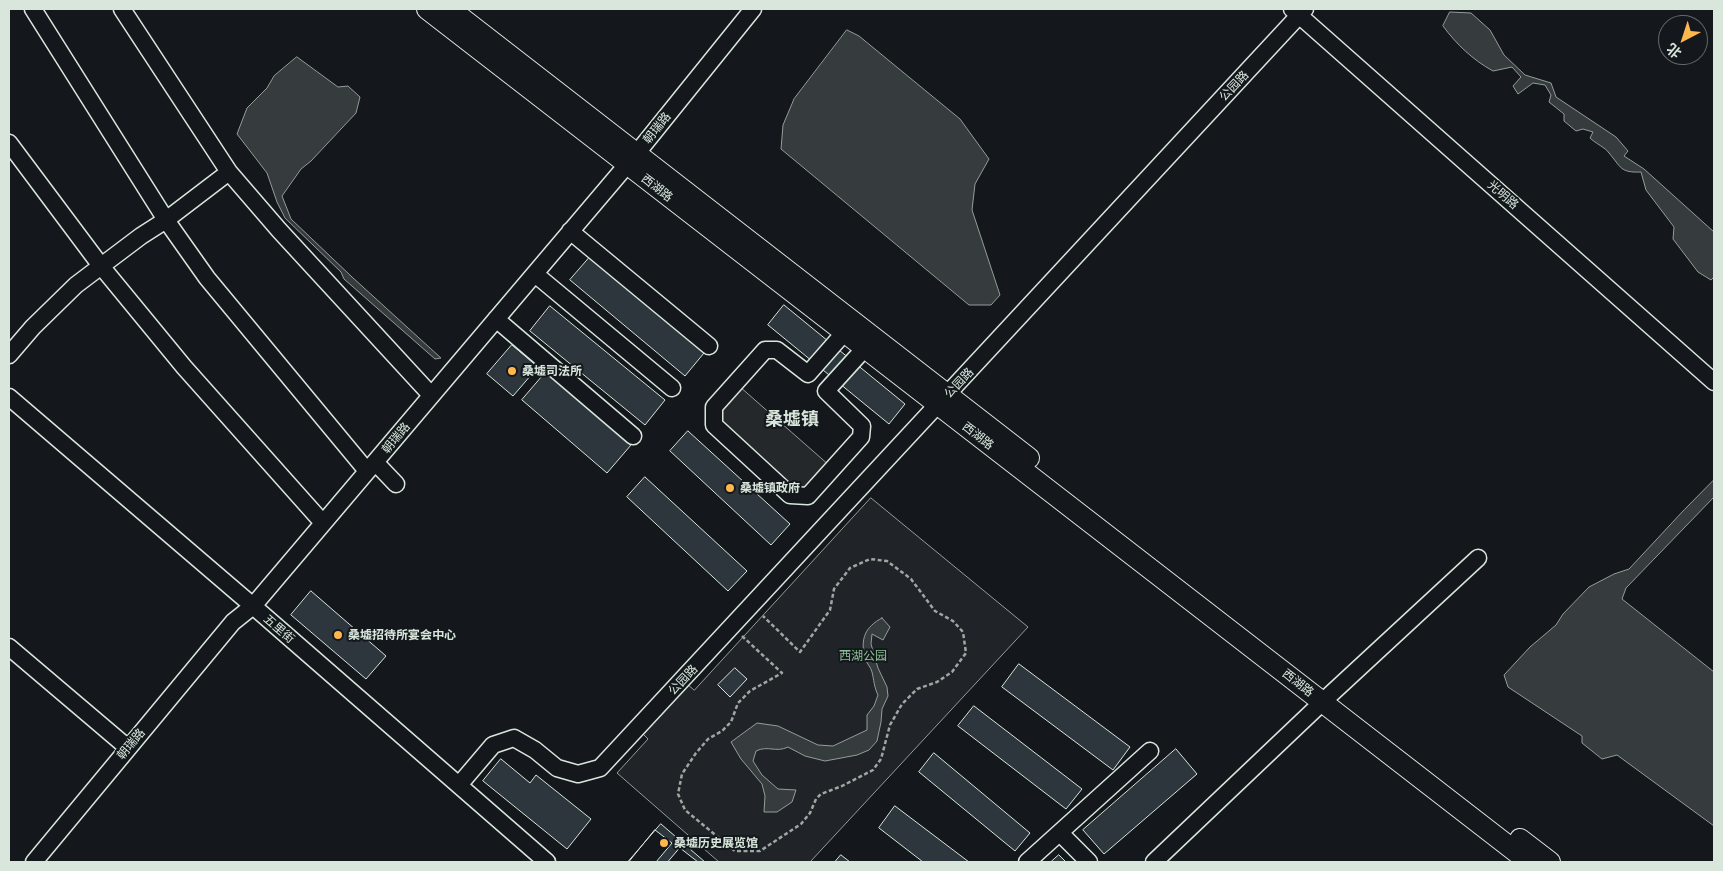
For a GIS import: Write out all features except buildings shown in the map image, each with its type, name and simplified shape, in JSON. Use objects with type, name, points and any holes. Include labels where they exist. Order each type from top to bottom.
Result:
[{"type":"main road","name":"西湖路","points":[[427,9],[632,159],[1327,697],[1550,862]]},
{"type":"main road","name":"西湖路","points":[[450,9],[844,332],[943,400]]},
{"type":"main road","name":"西湖路","points":[[1327,697],[1529,862]]},
{"type":"street","points":[[33,9],[166,220],[208,278],[371,467],[396,484]]},
{"type":"street","points":[[122,9],[229,172],[279,230],[432,396]]},
{"type":"street","name":"朝瑞路","points":[[34,862],[233,622],[253,606],[632,159],[753,9]]},
{"type":"street","name":"光明路","points":[[1299,11],[1714,382]]},
{"type":"street","name":"公园路","points":[[459,785],[493,745],[514,738],[535,750],[557,768],[578,774],[600,768],[612,757],[943,400],[1299,11]]},
{"type":"street","points":[[9,143],[101,266],[184,368],[323,523]]},
{"type":"street","points":[[9,355],[33,327],[76,285],[229,172]]},
{"type":"street","points":[[570,231],[709,346]]},
{"type":"street","points":[[535,274],[672,388]]},
{"type":"street","points":[[496,319],[634,436]]},
{"type":"street","points":[[844,332],[808,374],[777,350],[764,350],[714,407],[714,425],[790,495],[808,496],[861,436],[862,426],[826,391],[865,348]]},
{"type":"street","name":"五里街","points":[[9,397],[547,862]]},
{"type":"street","points":[[1154,862],[1327,697],[1478,558]]},
{"type":"street","points":[[9,647],[128,748]]},
{"type":"street","points":[[1026,862],[1150,751]]},
{"type":"street","points":[[1060,833],[1089,862]]},
{"type":"path","points":[[732,627],[782,673],[750,691],[738,703],[731,722],[722,731],[708,739],[682,774],[678,794],[685,810],[735,850],[760,851],[801,824],[821,794],[842,786],[873,770],[881,759],[890,725],[902,704],[917,689],[937,682],[952,672],[966,653],[963,632],[953,621],[935,611],[911,579],[887,561],[870,559],[850,568],[834,589],[830,610],[800,652],[752,606]]},
{"type":"green space","name":"西湖公园","points":[[871,498],[1028,627],[810,862],[719,862],[617,773],[648,739],[642,733],[687,684],[694,690]]},
{"type":"shaded area","points":[[1450,12],[1471,13],[1490,30],[1504,55],[1525,75],[1551,83],[1556,97],[1616,137],[1628,151],[1624,156],[1644,169],[1714,232],[1714,277],[1711,280],[1698,272],[1673,239],[1674,227],[1646,190],[1641,172],[1625,170],[1608,151],[1590,138],[1593,132],[1583,129],[1576,131],[1564,121],[1564,114],[1549,102],[1551,95],[1545,85],[1533,83],[1518,94],[1513,86],[1521,77],[1512,67],[1493,71],[1472,57],[1453,39],[1443,26]]},
{"type":"shaded area","points":[[847,30],[859,36],[960,119],[989,159],[975,184],[972,210],[1000,295],[991,305],[969,305],[781,149],[783,125],[794,99]]},
{"type":"shaded area","points":[[297,57],[338,87],[348,86],[360,97],[356,113],[311,161],[301,169],[282,196],[291,219],[441,358],[435,359],[344,279],[341,272],[285,218],[267,173],[237,134],[247,108],[267,88],[274,76]]},
{"type":"shaded area","points":[[739,386],[830,466],[799,501],[710,418]]},
{"type":"shaded area","points":[[1714,480],[1714,497],[1626,588],[1622,599],[1714,672],[1714,826],[1617,755],[1602,759],[1582,743],[1582,736],[1508,687],[1504,675],[1530,647],[1556,625],[1563,614],[1589,587],[1614,574],[1629,569]]},
{"type":"shaded area","points":[[882,618],[890,627],[883,640],[872,634],[871,644],[878,668],[887,687],[888,696],[882,709],[877,741],[869,750],[857,755],[825,761],[805,756],[788,747],[756,751],[753,761],[762,775],[778,789],[796,790],[792,802],[777,812],[764,812],[765,796],[762,784],[741,759],[731,742],[757,723],[778,726],[818,745],[833,746],[867,730],[867,715],[874,706],[878,695],[871,670],[866,662],[863,645],[865,634],[871,625]]},
{"type":"place","name":"桑墟司法所","points":[[512,371]]},
{"type":"place","name":"桑墟镇政府","points":[[730,488]]},
{"type":"place","name":"桑墟招待所宴会中心","points":[[338,635]]},
{"type":"place","name":"桑墟历史展览馆","points":[[664,843]]},
{"type":"district","name":"桑墟镇","points":[[792,419]]}]
